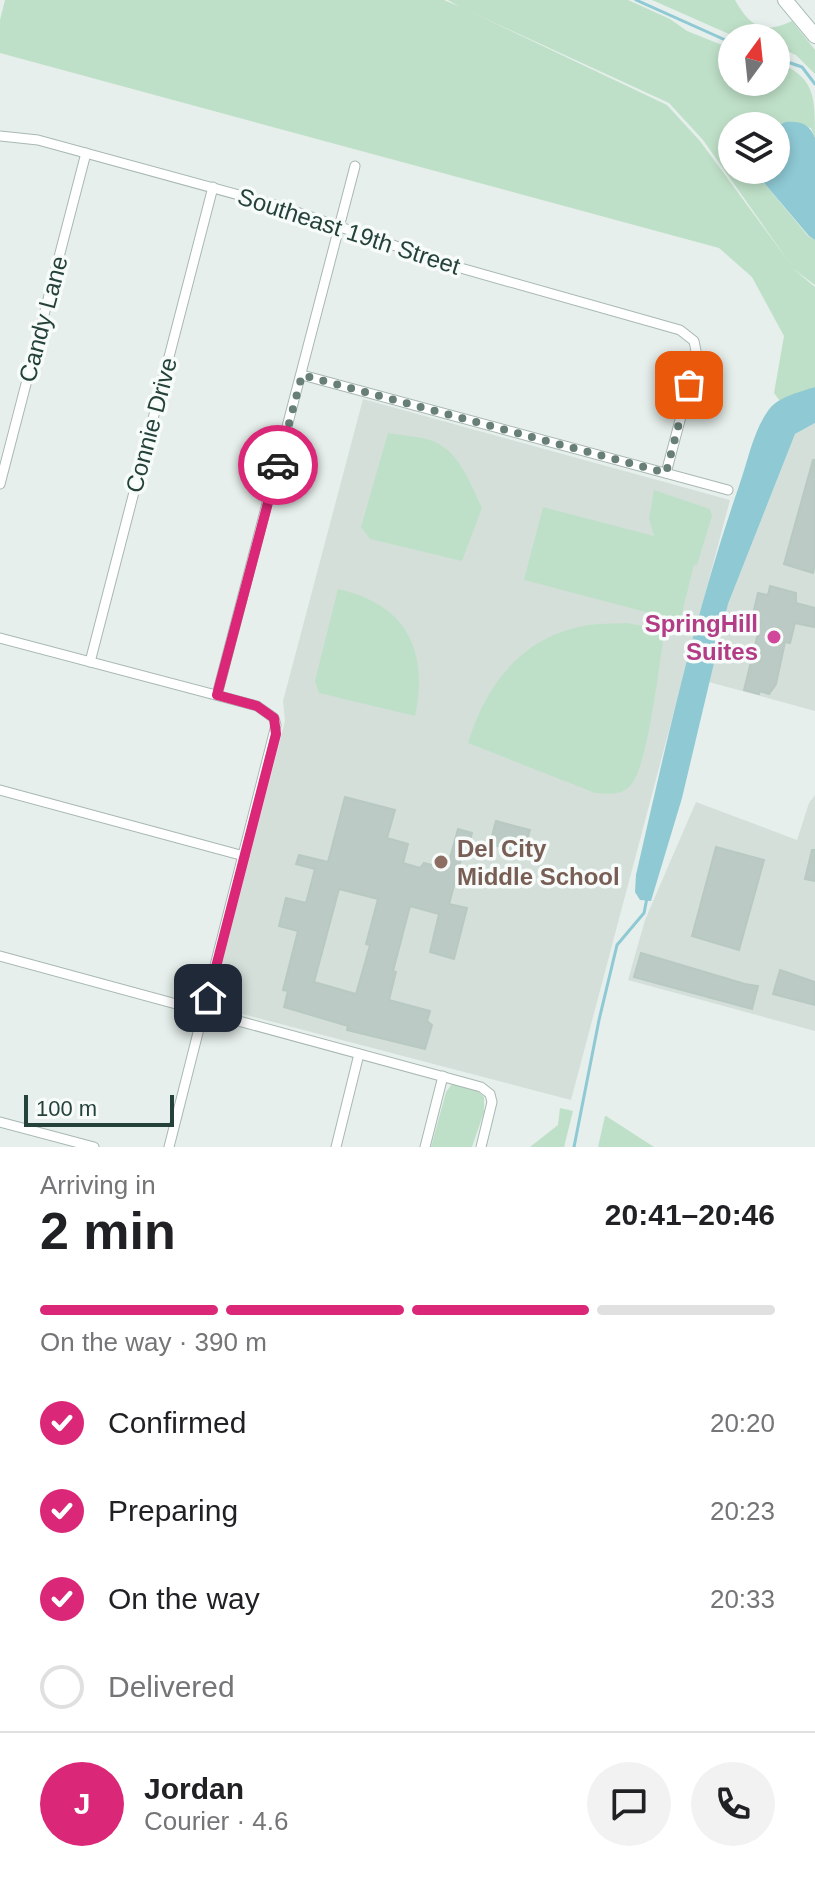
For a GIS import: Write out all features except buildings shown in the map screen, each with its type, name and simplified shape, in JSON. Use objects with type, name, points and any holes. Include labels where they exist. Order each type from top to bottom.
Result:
[{"type":"street","points":[[785,0],[815,36]]},
{"type":"street","name":"Southeast 19th Street","points":[[0,136],[38,140],[213,187],[279,206],[457,267],[680,330],[694,341],[697,356],[666,473]]},
{"type":"street","name":"Candy Lane","points":[[0,484],[86,153]]},
{"type":"street","points":[[217,695],[355,166]]},
{"type":"street","name":"Connie Drive","points":[[90,662],[213,187]]},
{"type":"street","points":[[302,375],[728,490]]},
{"type":"street","points":[[0,638],[257,706],[274,718],[276,734],[169,1147]]},
{"type":"street","points":[[0,790],[244,856]]},
{"type":"street","points":[[0,956],[481,1087],[490,1094],[492,1102],[481,1147]]},
{"type":"street","points":[[336,1147],[359,1054]]},
{"type":"street","points":[[425,1147],[443,1076]]},
{"type":"street","points":[[0,1122],[94,1147]]},
{"type":"shaded area","name":"Del City Middle School","points":[[363,399],[730,500],[571,1100],[220,1008],[213,998],[285,721],[283,701]]},
{"type":"shaded area","points":[[815,423],[815,711],[709,682],[728,604],[795,434]]},
{"type":"shaded area","points":[[815,795],[815,1031],[628,980],[645,920],[696,802],[797,840],[809,803]]},
{"type":"green space","points":[[5,0],[444,0],[458,6],[448,0],[628,0],[718,43],[718,96],[790,96],[790,68],[799,74],[813,99],[815,138],[811,128],[790,123],[790,112],[718,112],[718,161],[669,103],[471,12],[667,105],[718,165],[718,184],[732,184],[789,262],[734,184],[765,184],[808,236],[815,240],[815,285],[792,268],[815,287],[815,387],[780,401],[774,393],[784,336],[752,277],[719,248],[0,53],[0,20]]},
{"type":"green space","points":[[652,0],[735,0],[755,24],[718,24],[718,29]]},
{"type":"green space","points":[[792,21],[815,50],[815,74],[790,52],[790,24],[784,24]]},
{"type":"green space","points":[[388,433],[434,441],[454,456],[465,473],[482,508],[462,561],[370,539],[361,527]]},
{"type":"green space","points":[[654,490],[710,509],[712,516],[697,565],[694,565],[680,621],[524,580],[543,507],[654,536],[649,519]]},
{"type":"green space","points":[[338,589],[381,606],[396,618],[407,633],[415,651],[418,670],[415,716],[319,693],[315,681]]},
{"type":"green space","points":[[627,623],[665,630],[643,756],[627,789],[614,794],[595,793],[468,743],[484,702],[524,653],[561,632],[588,625]]},
{"type":"green space","points":[[452,1084],[476,1090],[484,1097],[484,1112],[472,1147],[431,1147],[446,1092]]},
{"type":"green space","points":[[560,1108],[573,1111],[564,1147],[530,1147],[558,1125]]},
{"type":"green space","points":[[606,1116],[654,1147],[598,1147]]},
{"type":"water","points":[[790,122],[803,124],[815,138],[815,240],[765,184],[790,184]]},
{"type":"water","points":[[815,387],[815,423],[795,434],[728,604],[682,798],[651,901],[640,900],[635,892],[636,875],[670,728],[695,630],[752,445],[760,424],[775,403]]},
{"type":"waterway","points":[[636,0],[718,37]]},
{"type":"waterway","points":[[790,63],[802,67],[815,84]]},
{"type":"waterway","points":[[574,1147],[617,945],[644,913],[647,898]]},
{"type":"way so far","points":[[278,465],[302,375],[666,473],[689,385]]},
{"type":"place","name":"SpringHill Suites","points":[[774,637]]},
{"type":"place","name":"Del City Middle School","points":[[441,862]]},
{"type":"route","points":[[208,998],[276,734],[274,718],[265,711],[217,695],[278,465]]}]
